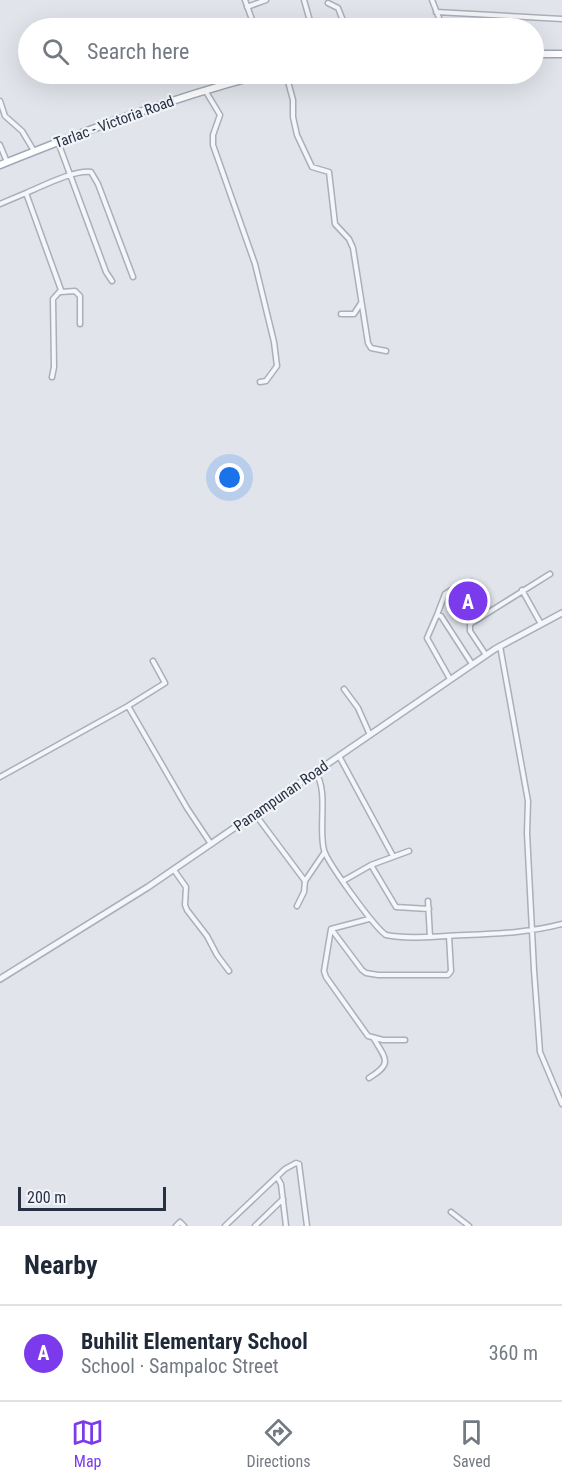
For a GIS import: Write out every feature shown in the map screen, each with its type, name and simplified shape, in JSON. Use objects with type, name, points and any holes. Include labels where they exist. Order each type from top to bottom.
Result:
[{"type":"main road","points":[[544,53],[562,52]]},
{"type":"main road","name":"Tarlac - Victoria Road","points":[[3,164],[90,129],[225,84]]},
{"type":"street","points":[[244,0],[251,18]]},
{"type":"street","points":[[247,6],[266,0]]},
{"type":"street","points":[[304,0],[309,18]]},
{"type":"street","points":[[432,0],[439,18]]},
{"type":"street","points":[[328,3],[338,8],[342,18]]},
{"type":"street","points":[[436,12],[562,19]]},
{"type":"street","points":[[289,84],[297,135],[310,164],[316,169],[329,172],[335,224],[349,239],[353,248],[368,343],[376,350],[386,351]]},
{"type":"street","points":[[205,89],[220,115],[213,135],[213,145],[255,264],[274,342],[277,366],[266,381],[260,382]]},
{"type":"street","points":[[0,101],[5,116],[22,131],[34,151]]},
{"type":"street","points":[[58,142],[106,272],[112,281]]},
{"type":"street","points":[[0,145],[3,164]]},
{"type":"street","points":[[0,204],[69,176],[88,171],[94,175],[133,277]]},
{"type":"street","points":[[26,193],[61,292]]},
{"type":"street","points":[[52,377],[54,367],[53,299],[55,296],[61,292],[75,291],[80,296],[80,324]]},
{"type":"street","points":[[341,314],[354,314],[362,303]]},
{"type":"street","points":[[486,655],[470,631],[470,624],[550,574]]},
{"type":"street","points":[[450,679],[427,638],[445,594],[461,584]]},
{"type":"street","points":[[522,590],[541,624]]},
{"type":"street","name":"Panampunan Road","points":[[0,980],[174,870],[472,664],[500,646],[562,613]]},
{"type":"street","points":[[437,615],[441,616],[472,664]]},
{"type":"street","points":[[500,646],[528,801],[527,833],[540,1052],[562,1104]]},
{"type":"street","points":[[0,777],[165,683],[153,661]]},
{"type":"street","points":[[344,689],[358,708],[370,735]]},
{"type":"street","points":[[128,706],[187,808],[212,844]]},
{"type":"street","points":[[339,756],[393,856]]},
{"type":"street","points":[[315,772],[321,786],[324,853],[369,919],[386,935],[449,936],[532,930],[562,924]]},
{"type":"street","points":[[255,814],[305,881]]},
{"type":"street","points":[[343,881],[371,865],[409,851]]},
{"type":"street","points":[[297,906],[304,892],[305,881],[324,853]]},
{"type":"street","points":[[371,865],[396,907],[429,909]]},
{"type":"street","points":[[174,870],[186,887],[187,910],[229,971]]},
{"type":"street","points":[[428,901],[430,937]]},
{"type":"street","points":[[331,929],[369,919]]},
{"type":"street","points":[[331,929],[362,970],[378,975],[448,975],[450,971],[449,936]]},
{"type":"street","points":[[331,929],[324,966],[326,977],[368,1036],[383,1040],[405,1040]]},
{"type":"street","points":[[369,1078],[384,1069],[385,1065],[383,1055],[373,1038]]},
{"type":"street","points":[[225,1226],[291,1165],[299,1164],[307,1226]]},
{"type":"street","points":[[277,1177],[281,1184],[285,1225]]},
{"type":"street","points":[[255,1226],[283,1198]]},
{"type":"street","points":[[451,1212],[469,1226]]},
{"type":"street","points":[[176,1226],[180,1222],[184,1226]]},
{"type":"shaded area","points":[[472,577],[491,607],[464,624],[446,596]]},
{"type":"place","name":"Buhilit Elementary School","points":[[468,601]]}]
